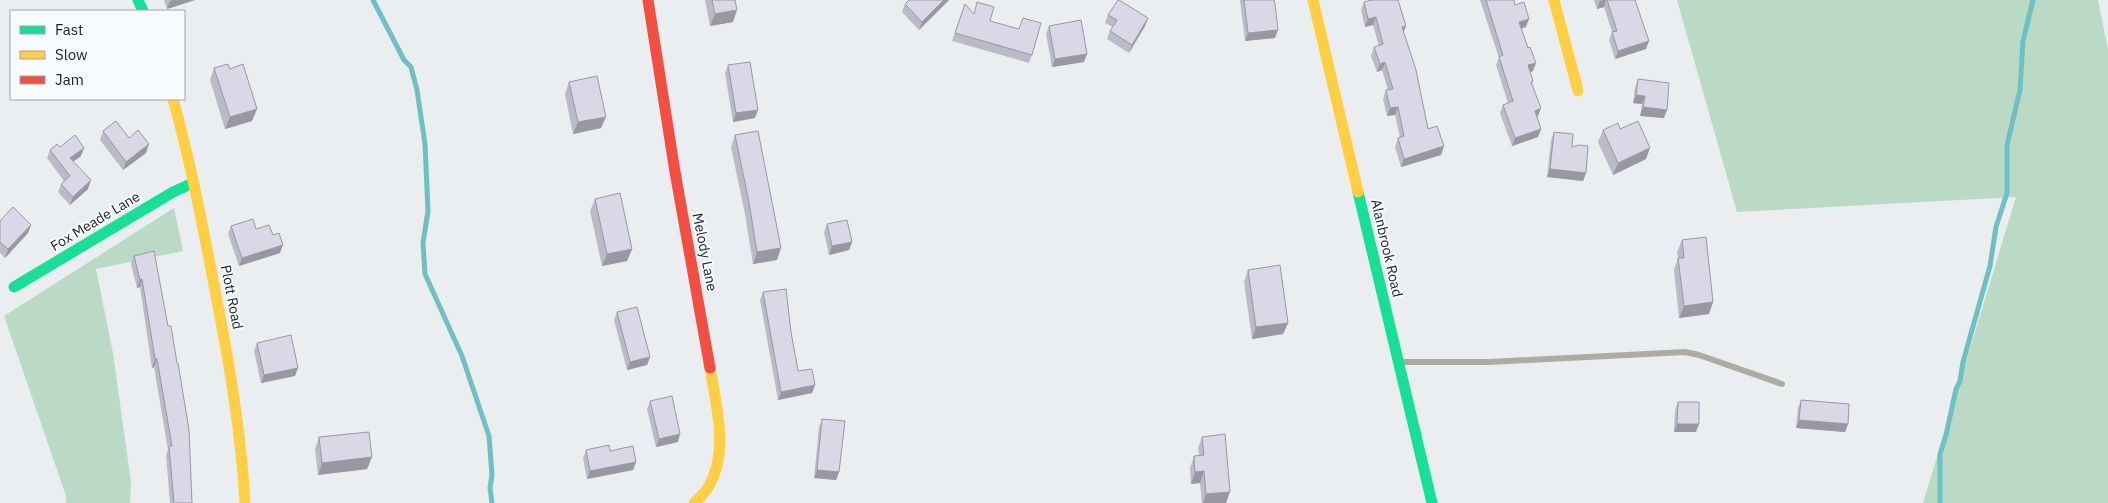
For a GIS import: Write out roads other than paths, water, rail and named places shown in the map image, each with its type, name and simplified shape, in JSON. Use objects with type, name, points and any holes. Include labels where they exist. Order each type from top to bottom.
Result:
[{"type":"street","name":"Melody Lane","points":[[648,0],[675,172],[703,325],[719,427],[718,462],[714,476],[708,488],[694,503]]},
{"type":"street","name":"Alanbrook Road","points":[[1313,0],[1432,503]]},
{"type":"street","points":[[1554,0],[1578,91]]},
{"type":"street","name":"Plott Road","points":[[173,100],[193,183],[232,373],[240,427],[245,503]]},
{"type":"street","name":"Fox Meade Lane","points":[[14,287],[174,192],[193,183]]},
{"type":"lane","points":[[1399,362],[1489,362],[1685,352],[1698,354],[1782,384]]},
{"type":"waterway","points":[[373,0],[404,60],[411,67],[417,90],[425,144],[428,211],[423,243],[425,274],[462,356],[489,436],[492,503]]},
{"type":"waterway","points":[[1940,503],[1940,454],[1990,266],[1996,227],[2007,193],[2007,145],[2020,90],[2023,41],[2033,0]]}]
